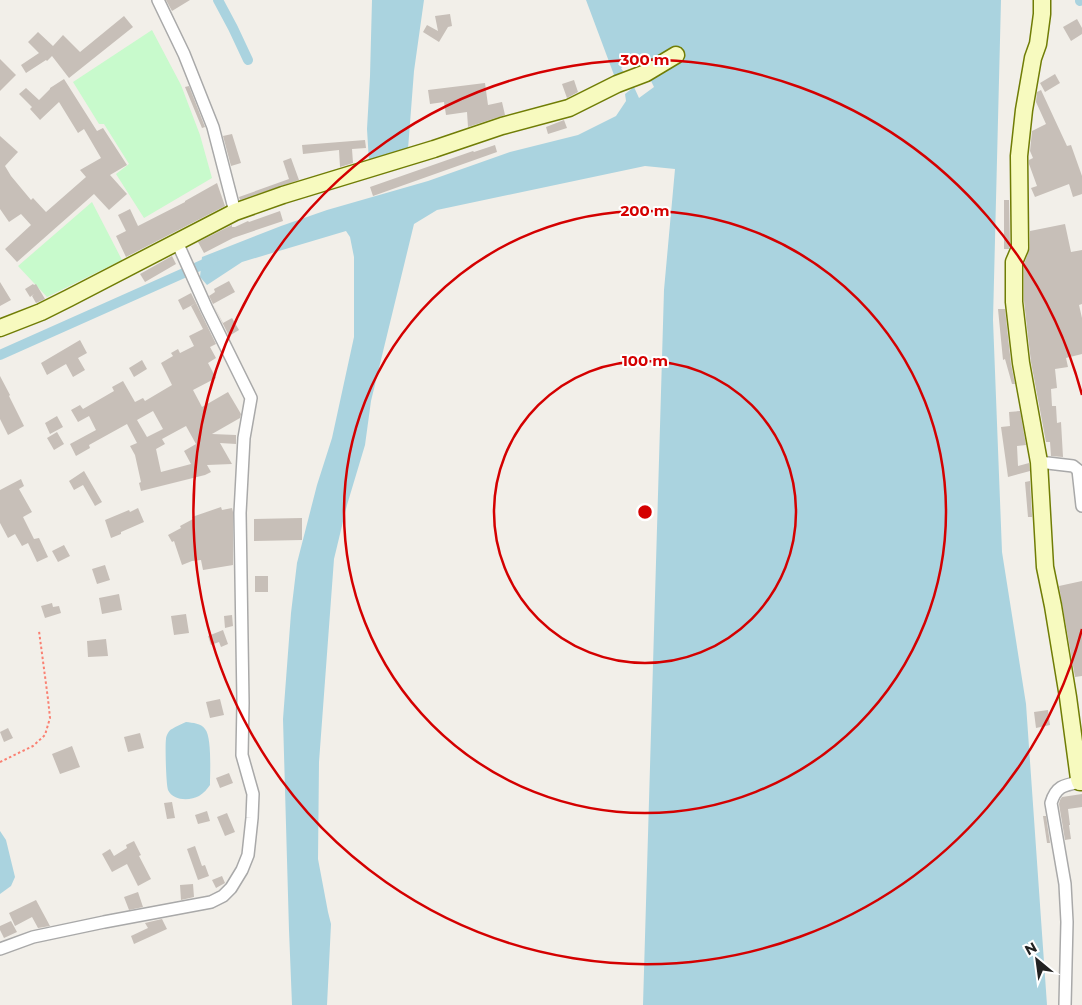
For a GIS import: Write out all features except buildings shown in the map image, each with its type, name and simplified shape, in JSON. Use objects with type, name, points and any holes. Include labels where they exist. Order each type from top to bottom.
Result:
[{"type":"street","points":[[158,0],[184,54],[213,127],[235,212]]},
{"type":"street","points":[[1042,0],[1038,44],[1033,58],[1024,110],[1019,156],[1020,248],[1014,269],[1014,302],[1021,363],[1039,462],[1046,567],[1081,782],[1064,785],[1057,790],[1051,803],[1065,884],[1067,922],[1065,1005]]},
{"type":"street","points":[[0,328],[48,308],[179,247],[235,212],[502,126],[569,108],[617,84],[646,73],[676,55]]},
{"type":"street","points":[[0,949],[59,932],[211,902],[223,896],[232,888],[248,855],[254,794],[242,755],[240,513],[244,438],[251,398],[179,247]]},
{"type":"street","points":[[1039,462],[1073,466],[1078,470],[1082,506]]},
{"type":"path","points":[[0,762],[33,746],[45,735],[50,718],[38,631]]},
{"type":"green space","points":[[152,30],[181,85],[200,135],[212,178],[144,218],[116,174],[129,164],[104,124],[99,124],[73,82]]},
{"type":"green space","points":[[92,202],[122,260],[47,297],[18,266]]},
{"type":"water","points":[[372,0],[424,0],[414,71],[408,149],[369,162],[367,129]]},
{"type":"water","points":[[586,0],[1001,0],[993,320],[1002,552],[1026,704],[1047,1005],[643,1005],[664,290],[675,169],[645,166],[437,210],[414,224],[371,401],[365,445],[347,505],[334,559],[319,762],[318,859],[331,924],[327,1005],[292,1005],[283,719],[291,613],[297,563],[317,485],[332,438],[354,337],[354,257],[350,237],[346,231],[242,262],[207,285],[200,277],[202,257],[327,210],[428,181],[510,152],[578,135],[616,116],[626,101],[625,94],[634,87],[639,98],[654,87],[636,58],[621,68],[627,77],[617,83]]},
{"type":"water","points":[[186,722],[199,724],[205,729],[210,747],[210,785],[199,796],[191,799],[182,799],[170,794],[166,773],[166,738],[171,730]]},
{"type":"water","points":[[0,831],[6,840],[15,877],[11,886],[0,894]]},
{"type":"waterway","points":[[218,0],[248,60]]},
{"type":"waterway","points":[[0,355],[213,260]]}]
